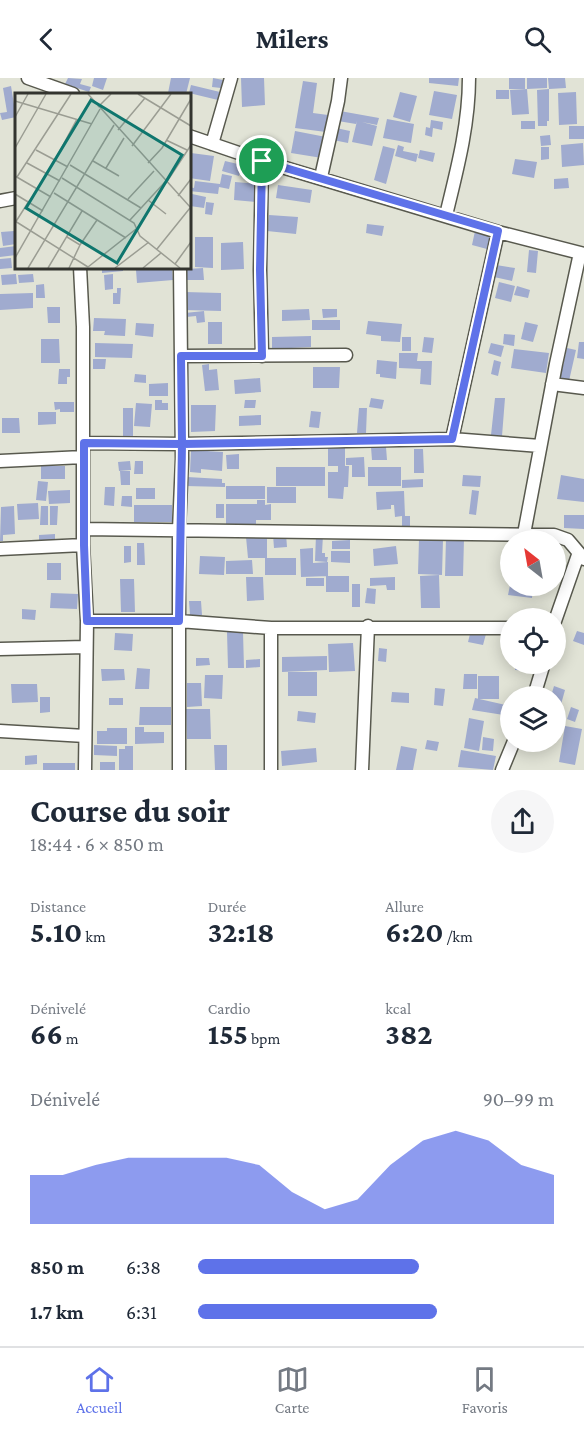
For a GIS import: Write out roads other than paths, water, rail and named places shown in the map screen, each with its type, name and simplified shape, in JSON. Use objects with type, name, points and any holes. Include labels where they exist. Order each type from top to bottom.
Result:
[{"type":"street","points":[[28,78],[55,83],[70,93]]},
{"type":"street","points":[[212,144],[231,78]]},
{"type":"street","points":[[321,177],[341,78]]},
{"type":"street","points":[[446,215],[462,150],[469,103],[469,78]]},
{"type":"street","points":[[190,136],[262,161],[498,231],[582,253],[552,384],[525,530]]},
{"type":"street","points":[[262,161],[260,270],[262,356]]},
{"type":"street","points":[[0,201],[15,198]]},
{"type":"street","points":[[452,439],[498,231]]},
{"type":"street","points":[[80,268],[83,327],[83,529],[87,621],[85,770]]},
{"type":"street","points":[[179,770],[179,531],[182,444],[180,268]]},
{"type":"street","points":[[181,356],[346,356]]},
{"type":"street","points":[[552,384],[584,388]]},
{"type":"street","points":[[84,443],[182,444],[452,439],[540,446]]},
{"type":"street","points":[[0,461],[83,457]]},
{"type":"street","points":[[83,529],[500,534]]},
{"type":"street","points":[[560,608],[581,557],[566,539]]},
{"type":"street","points":[[0,549],[84,545]]},
{"type":"street","points":[[87,621],[179,621],[271,628],[368,626],[500,628]]},
{"type":"street","points":[[362,770],[368,626]]},
{"type":"street","points":[[271,628],[271,770]]},
{"type":"street","points":[[0,649],[86,647]]},
{"type":"street","points":[[0,731],[86,736]]},
{"type":"street","points":[[502,770],[509,752]]}]
